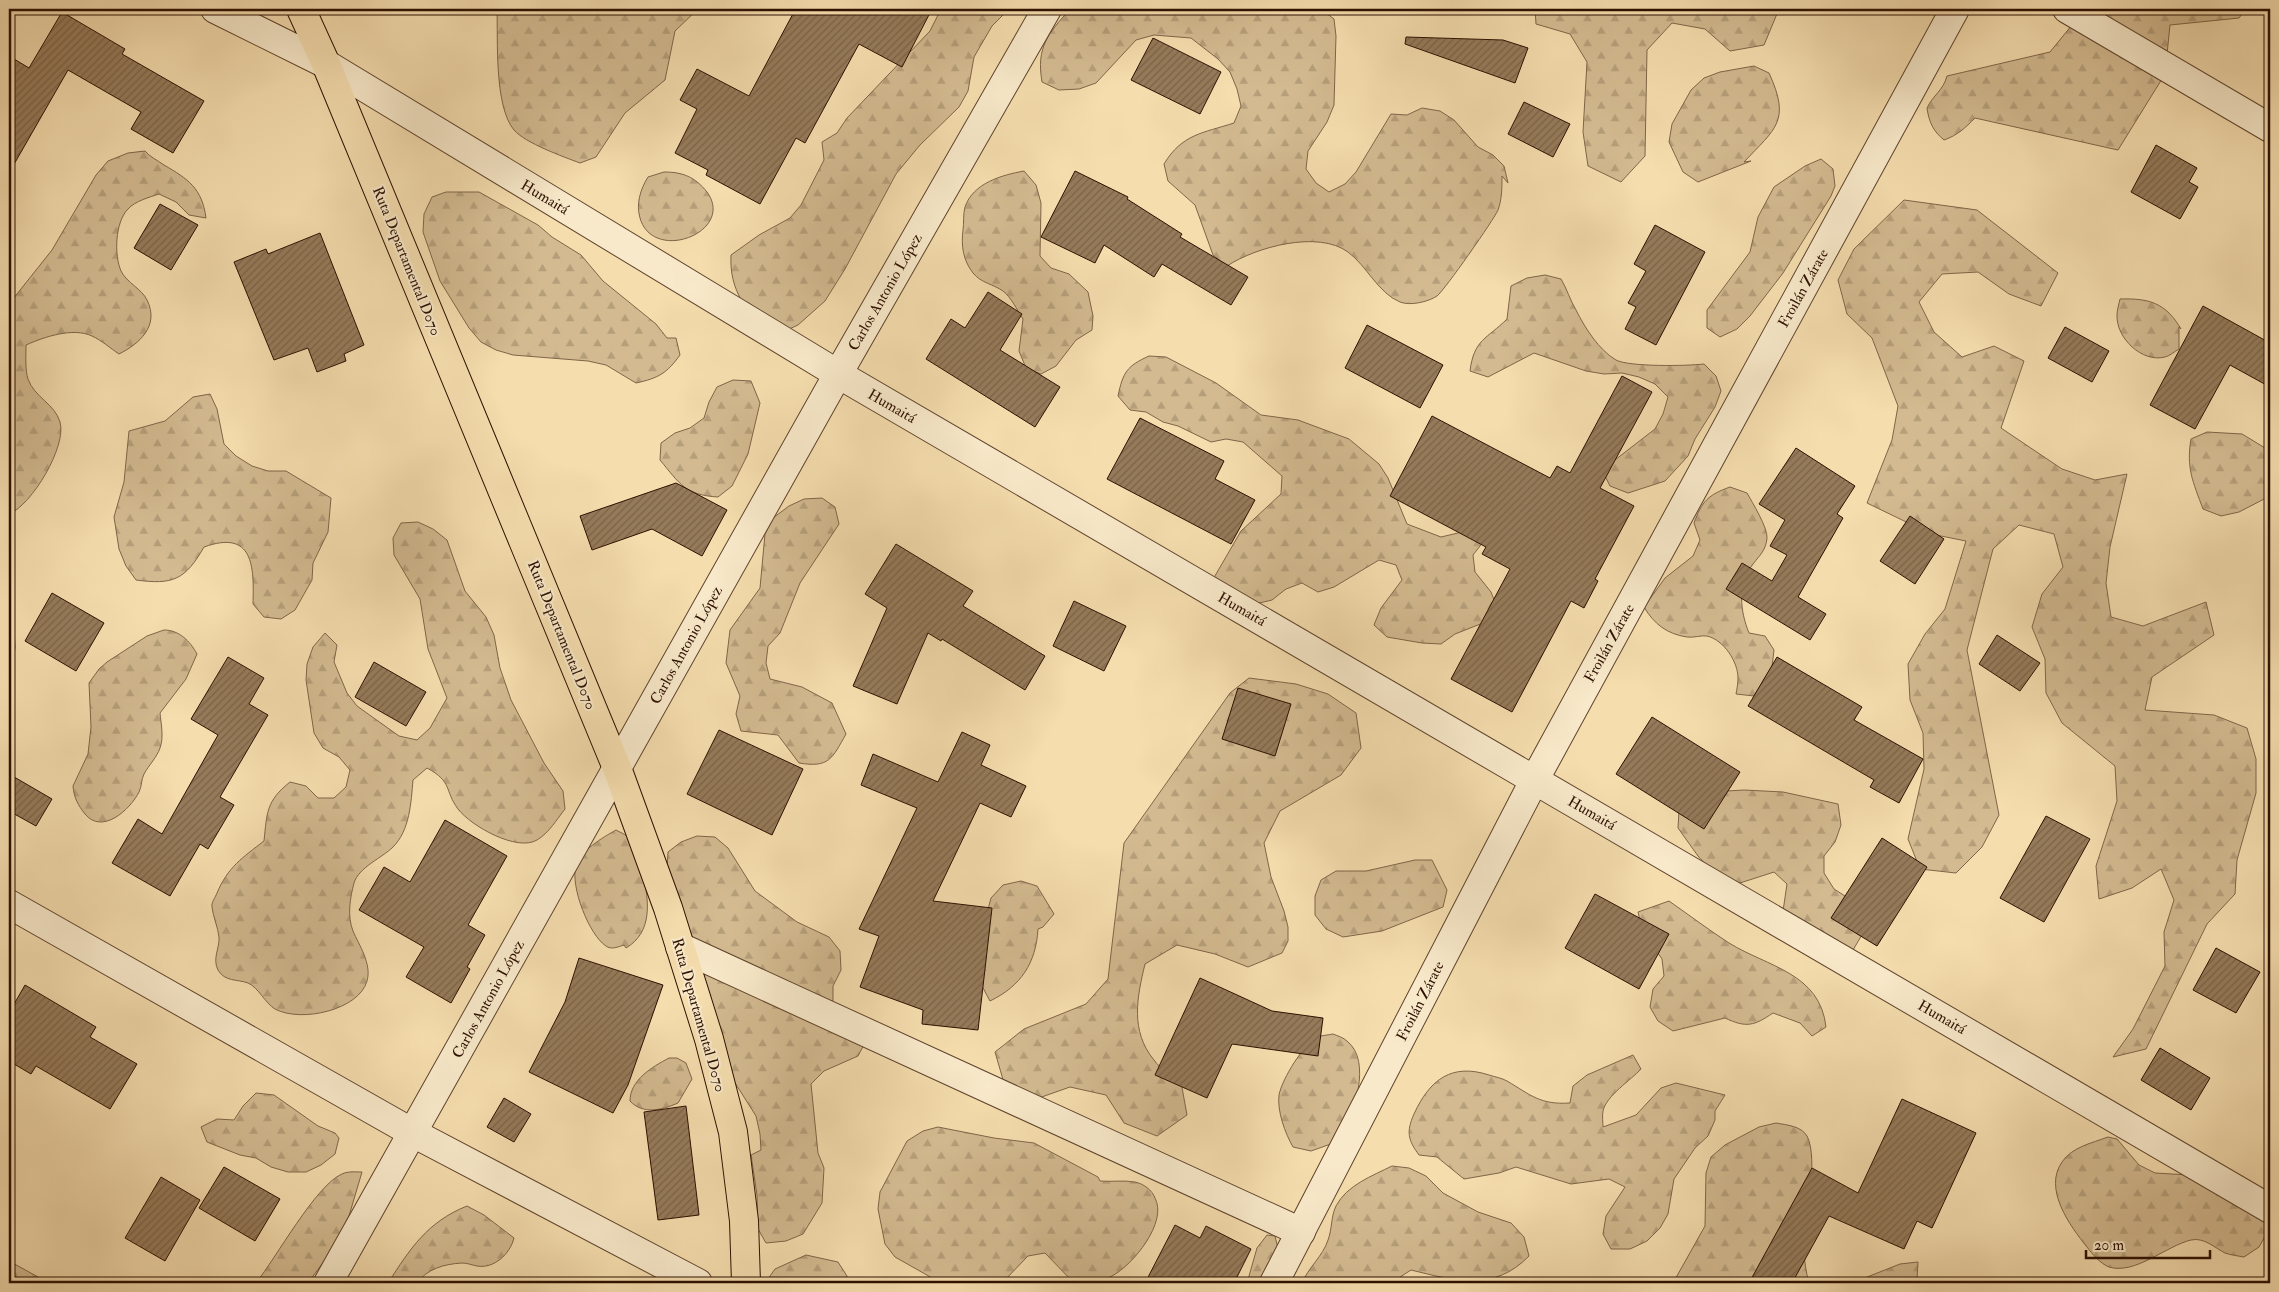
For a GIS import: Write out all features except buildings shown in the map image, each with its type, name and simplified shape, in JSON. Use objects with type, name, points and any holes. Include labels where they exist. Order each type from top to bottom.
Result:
[{"type":"main road","name":"Ruta Departamental D070","points":[[301,9],[326,64],[616,768],[668,908],[709,1039],[733,1132],[744,1221],[746,1283]]},
{"type":"street","name":"Humaitá","points":[[215,9],[326,64],[838,374],[2270,1209]]},
{"type":"street","name":"Carlos Antonio López","points":[[328,1283],[838,374],[1047,9]]},
{"type":"street","name":"Froilán Zárate","points":[[1274,1283],[1535,779],[1955,9]]},
{"type":"street","points":[[2067,9],[2270,128]]},
{"type":"street","points":[[9,904],[413,1133],[698,1283]]},
{"type":"street","points":[[680,947],[1301,1232]]},
{"type":"green space","points":[[497,9],[698,9],[675,31],[665,80],[625,113],[596,157],[580,163],[527,140],[514,130],[508,119],[503,105],[498,72]]},
{"type":"green space","points":[[937,9],[1005,9],[1005,13],[992,26],[974,57],[968,91],[959,107],[920,145],[896,174],[845,269],[825,301],[798,325],[767,339],[741,300],[733,280],[731,255],[759,235],[790,218],[801,205],[824,160],[822,142],[837,133],[847,118],[930,31],[938,15]]},
{"type":"green space","points":[[1070,9],[1321,9],[1334,19],[1336,36],[1334,105],[1327,122],[1308,151],[1306,169],[1316,183],[1329,192],[1345,184],[1356,172],[1391,114],[1407,115],[1422,108],[1440,111],[1454,120],[1478,147],[1493,155],[1504,166],[1508,183],[1502,176],[1498,210],[1442,291],[1437,296],[1424,302],[1409,304],[1392,298],[1348,252],[1321,242],[1304,242],[1270,247],[1239,259],[1227,266],[1213,255],[1195,205],[1168,181],[1164,164],[1178,146],[1186,140],[1203,132],[1234,123],[1241,106],[1230,72],[1218,59],[1191,38],[1154,35],[1136,40],[1096,83],[1079,89],[1059,90],[1042,82],[1042,50],[1050,34]]},
{"type":"green space","points":[[1535,9],[1779,9],[1764,45],[1730,51],[1705,29],[1672,23],[1647,50],[1645,156],[1621,182],[1588,166],[1583,132],[1587,62],[1570,34],[1536,24]]},
{"type":"green space","points":[[2085,9],[2246,9],[2239,18],[2170,25],[2165,74],[2118,150],[1975,118],[1961,131],[1944,140],[1934,130],[1927,108],[1943,86],[1947,76],[2050,52]]},
{"type":"green space","points":[[1754,66],[1769,73],[1776,89],[1779,102],[1777,123],[1772,132],[1744,162],[1751,161],[1698,182],[1683,172],[1669,142],[1672,124],[1691,90],[1704,78],[1720,72]]},
{"type":"green space","points":[[145,151],[151,157],[187,180],[201,199],[206,218],[189,215],[176,202],[159,194],[143,200],[128,209],[120,222],[117,256],[121,271],[145,296],[150,309],[151,318],[149,326],[134,345],[119,354],[95,338],[76,332],[50,336],[26,345],[28,379],[35,391],[54,410],[60,422],[61,432],[53,459],[46,474],[28,499],[9,514],[9,304],[52,250],[96,175],[108,161],[128,153]]},
{"type":"green space","points":[[1821,159],[1833,169],[1835,186],[1831,196],[1783,273],[1750,316],[1737,329],[1720,337],[1707,328],[1707,310],[1750,252],[1758,217],[1774,187],[1805,166]]},
{"type":"green space","points":[[1024,171],[1036,185],[1041,203],[1040,256],[1051,268],[1069,274],[1088,292],[1093,316],[1092,330],[1076,340],[1056,366],[1041,374],[1026,368],[1019,351],[1023,319],[1003,291],[980,279],[973,273],[965,258],[962,236],[965,207],[974,192],[981,186],[998,178]]},
{"type":"green space","points":[[664,172],[683,174],[693,179],[707,192],[713,206],[711,219],[702,230],[689,237],[675,241],[660,239],[648,232],[639,213],[641,192],[648,177]]},
{"type":"green space","points":[[446,192],[479,192],[538,225],[552,237],[581,255],[603,281],[656,324],[667,338],[676,338],[680,355],[662,374],[636,383],[606,365],[588,361],[513,355],[496,350],[481,342],[469,328],[440,281],[423,232],[424,214],[432,197]]},
{"type":"green space","points":[[1904,200],[1977,210],[2058,273],[2041,306],[2009,294],[1978,272],[1942,274],[1919,302],[1934,332],[1962,357],[1994,346],[2024,361],[2001,428],[2062,469],[2095,480],[2127,474],[2110,547],[2106,583],[2111,617],[2143,626],[2206,602],[2214,635],[2152,677],[2145,710],[2214,715],[2247,728],[2256,759],[2256,793],[2237,860],[2235,894],[2207,924],[2146,1049],[2113,1057],[2133,1029],[2165,966],[2164,932],[2174,900],[2161,869],[2132,888],[2099,899],[2096,866],[2117,801],[2115,766],[2062,723],[2046,693],[2045,659],[2032,627],[2042,594],[2063,567],[2054,534],[2019,525],[1993,549],[1967,650],[1999,815],[1982,847],[1956,873],[1920,869],[1908,839],[1924,769],[1923,733],[1910,700],[1908,664],[1925,634],[1945,609],[1966,541],[1931,534],[1867,503],[1892,440],[1898,406],[1872,338],[1847,314],[1838,280],[1854,249]]},
{"type":"green space","points":[[1545,275],[1561,279],[1588,331],[1598,345],[1616,360],[1645,365],[1704,364],[1716,376],[1721,391],[1715,407],[1695,439],[1688,456],[1665,481],[1628,493],[1610,486],[1602,470],[1655,429],[1663,414],[1668,397],[1655,384],[1639,377],[1622,373],[1604,374],[1586,371],[1534,353],[1488,377],[1470,371],[1475,352],[1482,340],[1507,319],[1511,286],[1527,278]]},
{"type":"green space","points":[[2120,299],[2148,301],[2169,313],[2181,329],[2179,327],[2179,349],[2167,356],[2156,358],[2139,352],[2132,347],[2121,332],[2118,324],[2117,313]]},
{"type":"green space","points":[[1149,356],[1166,357],[1216,383],[1261,415],[1298,420],[1349,439],[1379,464],[1388,478],[1407,524],[1441,537],[1458,533],[1475,525],[1494,528],[1473,555],[1475,572],[1491,592],[1497,607],[1488,621],[1455,634],[1441,644],[1387,637],[1374,625],[1381,608],[1402,580],[1396,565],[1379,560],[1334,587],[1318,592],[1302,583],[1286,589],[1272,600],[1255,604],[1212,581],[1241,531],[1281,494],[1282,476],[1243,442],[1226,439],[1211,442],[1178,426],[1163,422],[1146,412],[1130,410],[1118,396],[1124,375],[1136,363]]},
{"type":"green space","points":[[733,380],[751,381],[760,403],[748,454],[732,486],[718,497],[698,494],[690,491],[678,482],[660,460],[661,443],[675,433],[690,428],[704,418],[709,402],[717,387]]},
{"type":"green space","points":[[210,394],[217,409],[224,444],[236,456],[252,466],[268,471],[286,471],[331,498],[328,532],[313,563],[312,580],[295,610],[281,619],[264,617],[253,604],[253,577],[248,555],[242,547],[233,543],[221,543],[204,547],[191,567],[184,573],[177,578],[160,582],[136,580],[126,566],[119,549],[114,517],[124,482],[129,431],[165,421],[193,397]]},
{"type":"green space","points":[[2207,432],[2242,434],[2270,451],[2270,496],[2239,512],[2221,516],[2203,509],[2191,475],[2189,458],[2191,439]]},
{"type":"green space","points":[[1730,487],[1747,493],[1767,534],[1764,549],[1748,572],[1742,589],[1742,607],[1749,633],[1765,636],[1774,650],[1772,667],[1754,696],[1736,694],[1738,678],[1736,665],[1729,652],[1719,642],[1707,636],[1687,637],[1667,631],[1652,618],[1644,607],[1665,578],[1693,556],[1700,540],[1694,523],[1703,504],[1711,496]]},
{"type":"green space","points":[[822,498],[835,507],[839,524],[800,583],[780,633],[768,646],[766,663],[770,679],[802,687],[832,703],[846,734],[829,760],[823,763],[809,764],[799,763],[778,735],[741,731],[736,714],[740,696],[726,663],[730,630],[760,588],[765,534],[773,518],[789,506],[804,499]]},
{"type":"green space","points":[[418,522],[433,529],[447,540],[465,591],[486,617],[494,635],[500,668],[511,700],[544,763],[563,791],[565,809],[549,830],[537,840],[528,843],[518,843],[507,840],[483,829],[464,816],[454,802],[445,782],[427,768],[413,780],[409,815],[399,840],[361,872],[354,883],[350,901],[350,919],[368,968],[367,981],[362,991],[353,1000],[328,1011],[299,1015],[286,1013],[271,1006],[252,985],[224,977],[218,970],[216,957],[219,937],[212,904],[226,876],[242,858],[264,841],[269,808],[276,795],[290,782],[306,786],[318,798],[334,798],[346,787],[350,770],[339,757],[323,748],[314,733],[306,680],[307,664],[313,647],[325,633],[337,645],[334,662],[347,693],[357,706],[399,736],[417,740],[430,728],[447,698],[428,649],[420,599],[394,555],[393,538],[401,523]]},
{"type":"green space","points":[[9,607],[13,608],[15,647],[13,665],[9,668]]},
{"type":"green space","points":[[164,630],[179,634],[191,645],[197,654],[186,679],[160,713],[162,735],[160,748],[142,778],[140,790],[135,799],[115,818],[99,822],[92,820],[78,804],[73,786],[88,754],[91,727],[89,683],[99,669],[107,662],[147,636]]},
{"type":"green space","points":[[1249,678],[1296,684],[1328,694],[1356,713],[1361,748],[1341,775],[1280,811],[1264,843],[1271,877],[1288,927],[1288,941],[1282,953],[1248,967],[1215,954],[1177,945],[1145,964],[1138,1001],[1138,1026],[1141,1037],[1146,1049],[1157,1063],[1181,1082],[1187,1115],[1157,1136],[1124,1123],[1106,1095],[1070,1087],[1036,1099],[1004,1083],[995,1052],[1024,1029],[1086,1004],[1108,979],[1124,843],[1230,693]]},
{"type":"green space","points":[[1727,791],[1783,792],[1838,804],[1841,825],[1835,842],[1824,856],[1824,873],[1834,889],[1864,908],[1867,926],[1849,957],[1782,918],[1787,884],[1774,872],[1740,883],[1722,882],[1698,856],[1678,828],[1679,811]]},
{"type":"green space","points":[[616,830],[629,837],[636,849],[647,895],[645,925],[635,941],[626,948],[624,945],[610,948],[593,932],[578,897],[575,875],[576,866],[582,855],[593,845]]},
{"type":"green space","points":[[697,836],[715,837],[728,848],[755,891],[797,922],[829,937],[840,951],[841,970],[833,986],[833,1003],[866,1041],[858,1056],[824,1071],[811,1084],[818,1153],[824,1168],[822,1203],[803,1234],[786,1241],[766,1243],[758,1229],[757,1195],[751,1155],[761,1150],[756,1116],[718,1056],[667,869],[668,852],[681,842]]},
{"type":"green space","points":[[1415,860],[1432,860],[1447,890],[1443,907],[1382,931],[1343,937],[1326,929],[1315,915],[1315,896],[1321,880],[1336,871],[1366,871]]},
{"type":"green space","points":[[1021,881],[1037,886],[1054,914],[1043,927],[1038,929],[1034,952],[1025,972],[1010,988],[990,1001],[982,986],[977,951],[991,898],[1003,885]]},
{"type":"green space","points":[[1669,901],[1729,943],[1790,974],[1803,983],[1814,994],[1822,1009],[1826,1027],[1812,1036],[1800,1023],[1773,1013],[1760,1021],[1750,1024],[1739,1023],[1725,1018],[1673,1031],[1658,1021],[1650,1007],[1653,989],[1664,976],[1662,959],[1642,930],[1638,912]]},
{"type":"green space","points":[[1333,1034],[1347,1041],[1355,1050],[1359,1062],[1360,1074],[1356,1102],[1345,1139],[1311,1151],[1293,1147],[1280,1115],[1279,1095],[1281,1088],[1294,1062],[1306,1046],[1318,1037]]},
{"type":"green space","points":[[1633,1055],[1641,1069],[1619,1088],[1605,1105],[1603,1127],[1636,1115],[1661,1088],[1676,1083],[1725,1095],[1715,1111],[1715,1120],[1708,1136],[1695,1148],[1674,1179],[1668,1214],[1660,1228],[1647,1241],[1630,1249],[1611,1249],[1603,1234],[1606,1216],[1625,1187],[1609,1179],[1571,1184],[1516,1167],[1499,1173],[1464,1179],[1437,1157],[1419,1155],[1410,1140],[1409,1131],[1414,1114],[1427,1091],[1435,1083],[1453,1073],[1464,1071],[1489,1075],[1505,1080],[1543,1101],[1570,1103],[1573,1086],[1587,1075]]},
{"type":"green space","points":[[669,1058],[677,1058],[686,1063],[692,1079],[678,1103],[666,1108],[647,1110],[630,1101],[634,1087],[643,1075]]},
{"type":"green space","points":[[256,1093],[274,1095],[318,1126],[335,1133],[339,1138],[335,1154],[321,1165],[306,1172],[288,1172],[271,1167],[256,1158],[240,1155],[207,1142],[201,1127],[217,1119],[234,1120],[243,1106]]},
{"type":"green space","points":[[1776,1123],[1793,1126],[1801,1130],[1807,1136],[1810,1146],[1812,1175],[1804,1249],[1809,1283],[1673,1283],[1705,1226],[1706,1173],[1711,1157],[1725,1145],[1759,1127]]},
{"type":"green space","points":[[938,1127],[994,1138],[1034,1143],[1098,1177],[1100,1181],[1131,1181],[1142,1184],[1152,1192],[1158,1208],[1153,1230],[1129,1263],[1112,1276],[1098,1281],[1074,1283],[1045,1253],[1028,1256],[1002,1283],[941,1283],[895,1257],[885,1244],[878,1209],[880,1192],[907,1141],[923,1131]]},
{"type":"green space","points":[[2108,1137],[2117,1139],[2139,1165],[2155,1173],[2206,1176],[2263,1215],[2268,1231],[2259,1247],[2244,1257],[2225,1253],[2205,1241],[2196,1239],[2181,1243],[2140,1264],[2129,1267],[2109,1267],[2103,1264],[2089,1250],[2073,1229],[2061,1207],[2056,1184],[2057,1173],[2066,1157],[2083,1146]]},
{"type":"green space","points":[[1392,1166],[1409,1168],[1426,1176],[1443,1193],[1478,1212],[1511,1223],[1524,1237],[1529,1256],[1516,1267],[1502,1275],[1474,1281],[1444,1278],[1411,1270],[1391,1283],[1302,1283],[1326,1246],[1334,1210],[1341,1199],[1353,1187]]},
{"type":"green space","points":[[362,1172],[346,1226],[338,1242],[308,1283],[256,1283],[320,1192],[342,1174]]},
{"type":"green space","points":[[467,1206],[484,1215],[514,1238],[505,1255],[489,1265],[477,1266],[462,1263],[442,1266],[426,1274],[417,1283],[388,1283],[412,1248],[430,1228]]},
{"type":"green space","points":[[1267,1235],[1275,1236],[1279,1253],[1271,1283],[1247,1283],[1257,1248]]},
{"type":"green space","points":[[806,1255],[838,1262],[847,1276],[847,1283],[765,1283],[775,1269]]},
{"type":"green space","points":[[9,1261],[49,1283],[9,1283]]},
{"type":"green space","points":[[1918,1262],[1917,1279],[1909,1283],[1852,1283],[1900,1264]]}]
